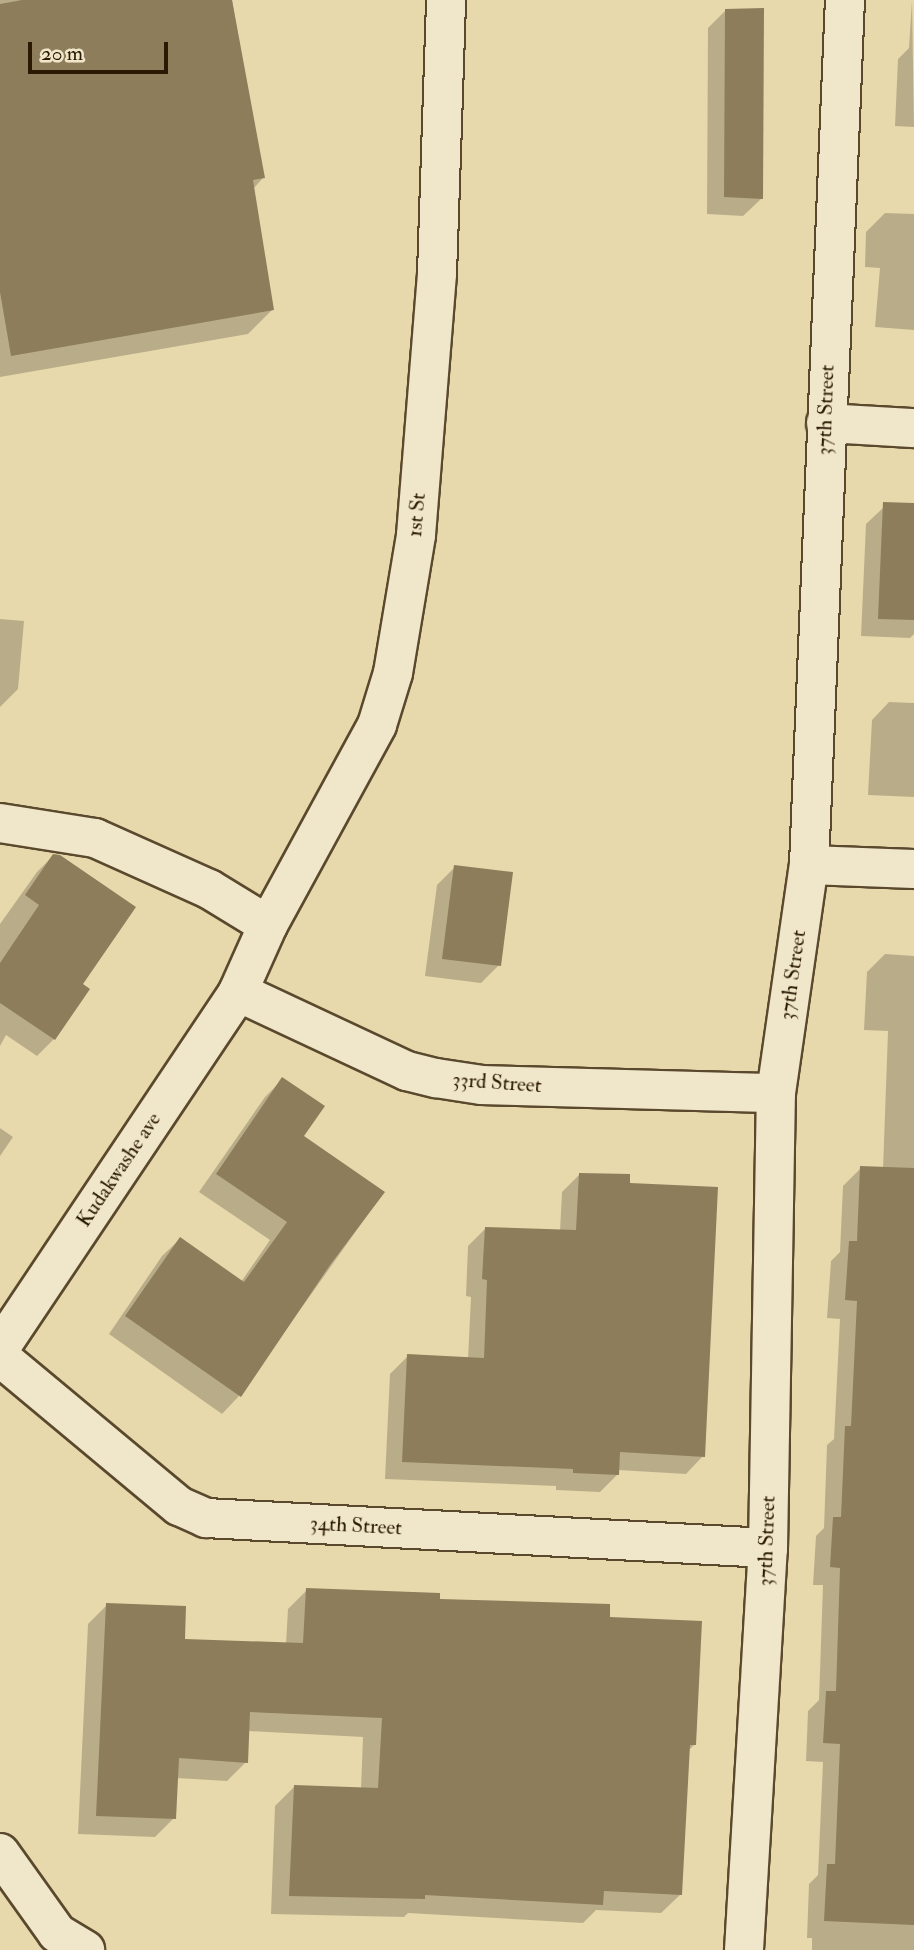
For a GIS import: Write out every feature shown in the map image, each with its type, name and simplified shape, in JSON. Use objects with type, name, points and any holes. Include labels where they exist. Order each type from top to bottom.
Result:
[{"type":"street","name":"1st St","points":[[237,992],[268,925],[377,725],[393,673],[416,536],[436,288],[446,0]]},
{"type":"street","name":"37th Street","points":[[744,1950],[768,1548],[776,1093],[810,865],[845,0]]},
{"type":"street","points":[[826,423],[914,428]]},
{"type":"street","points":[[0,822],[95,838],[209,889],[268,925]]},
{"type":"street","points":[[810,865],[914,869]]},
{"type":"street","name":"33rd Street","points":[[237,992],[407,1071],[436,1078],[482,1085],[776,1093]]},
{"type":"street","name":"Kudakwashe ave","points":[[0,1348],[237,992]]},
{"type":"street","name":"34th Street","points":[[0,1357],[179,1506],[206,1518],[768,1548]]},
{"type":"street","points":[[0,1853],[57,1933],[85,1950]]},
{"type":"building","points":[[22,0],[232,0],[265,178],[253,180],[274,310],[11,356],[0,292],[0,4]]},
{"type":"building","points":[[764,8],[763,199],[724,197],[725,9]]},
{"type":"building","points":[[883,502],[914,503],[914,620],[878,619]]},
{"type":"building","points":[[53,854],[60,855],[136,907],[83,984],[90,989],[55,1040],[0,1003],[0,963],[39,905],[25,895]]},
{"type":"building","points":[[454,865],[513,872],[501,966],[442,959]]},
{"type":"building","points":[[282,1077],[325,1106],[304,1136],[385,1192],[330,1265],[241,1397],[125,1316],[180,1237],[244,1282],[287,1222],[216,1174]]},
{"type":"building","points":[[860,1166],[914,1168],[914,1925],[824,1921],[827,1864],[835,1864],[840,1744],[823,1743],[826,1691],[836,1691],[840,1568],[830,1567],[833,1517],[841,1517],[845,1426],[851,1426],[857,1301],[845,1300],[849,1241],[857,1241]]},
{"type":"building","points":[[579,1173],[630,1174],[630,1183],[718,1187],[705,1457],[620,1452],[619,1475],[573,1473],[573,1469],[402,1462],[407,1354],[484,1358],[487,1280],[482,1279],[485,1227],[576,1230]]},
{"type":"building","points":[[306,1588],[440,1593],[440,1599],[610,1604],[610,1617],[702,1621],[696,1745],[690,1745],[682,1895],[604,1891],[603,1905],[425,1895],[425,1899],[289,1896],[294,1785],[378,1788],[382,1718],[250,1712],[248,1763],[179,1758],[176,1819],[96,1816],[106,1603],[186,1606],[185,1639],[303,1643]]}]
